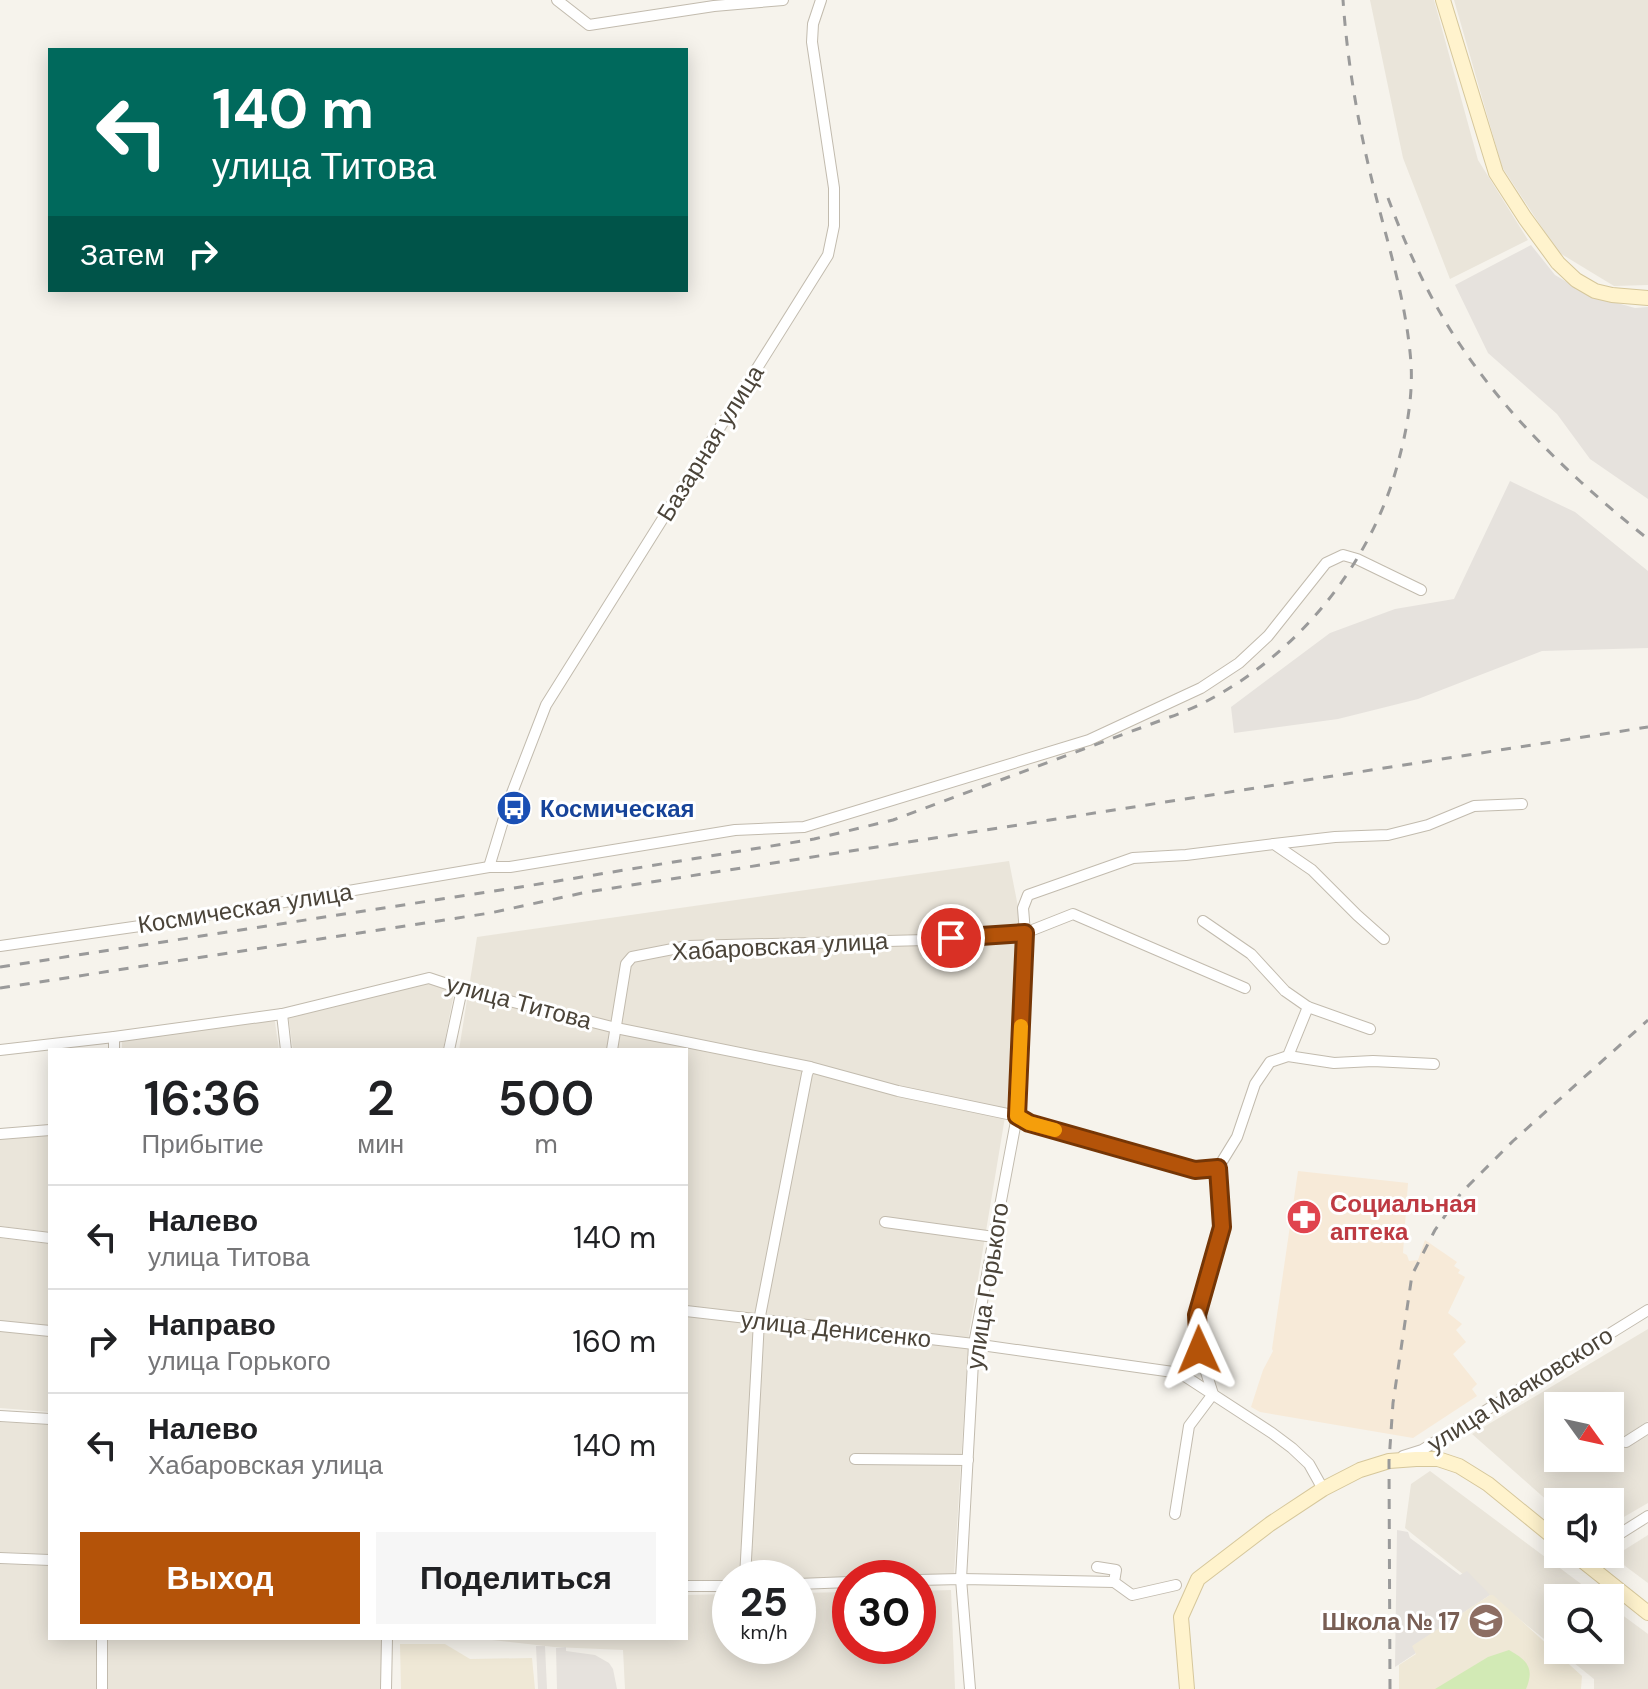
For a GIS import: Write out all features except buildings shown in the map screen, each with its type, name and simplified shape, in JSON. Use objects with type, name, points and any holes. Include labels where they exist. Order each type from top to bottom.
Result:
[{"type":"street","points":[[557,0],[589,25],[712,3],[783,0]]},
{"type":"street","name":"Базарная улица","points":[[489,867],[510,798],[546,705],[828,255],[834,226],[834,188],[812,42],[813,24],[821,0]]},
{"type":"street","points":[[1443,0],[1496,173],[1525,218],[1558,263],[1576,280],[1595,291],[1648,298]]},
{"type":"street","name":"Космическая улица","points":[[0,946],[735,830],[804,827],[1089,740],[1201,688],[1239,663],[1268,636],[1326,563],[1343,555],[1421,590]]},
{"type":"street","points":[[1274,844],[1388,835],[1428,825],[1474,806],[1522,804]]},
{"type":"street","points":[[1274,844],[1312,870],[1384,939]]},
{"type":"street","name":"улица Горького","points":[[970,1689],[961,1579],[974,1344],[1017,1116],[1025,933],[1023,908],[1028,895],[1133,858],[1274,844]]},
{"type":"street","name":"Хабаровская улица","points":[[616,1028],[626,964],[632,957],[688,946],[926,940],[1025,933],[1073,914],[1245,988]]},
{"type":"street","points":[[1203,921],[1251,954],[1285,991],[1308,1007],[1370,1029]]},
{"type":"street","name":"улица Титова","points":[[0,1050],[282,1014],[429,978],[616,1028],[810,1067],[898,1091],[1017,1116],[1029,1123],[1195,1170],[1218,1168]]},
{"type":"street","points":[[449,1048],[462,989]]},
{"type":"street","points":[[1288,1056],[1308,1007]]},
{"type":"street","points":[[282,1014],[286,1048]]},
{"type":"street","points":[[612,1048],[616,1028]]},
{"type":"street","points":[[114,1037],[114,1048]]},
{"type":"street","points":[[1175,1514],[1189,1426],[1213,1394],[1199,1350],[1197,1315],[1222,1227],[1218,1168],[1237,1137],[1255,1084],[1270,1062],[1288,1056],[1334,1063],[1434,1064]]},
{"type":"street","points":[[746,1560],[759,1321],[810,1067]]},
{"type":"street","points":[[0,1134],[48,1130]]},
{"type":"street","points":[[885,1222],[994,1237]]},
{"type":"street","points":[[0,1232],[48,1238]]},
{"type":"street","name":"улица Маяковского","points":[[1389,1461],[1422,1450],[1648,1310]]},
{"type":"street","name":"улица Денисенко","points":[[688,1311],[974,1344],[1180,1373],[1292,1448],[1309,1464],[1323,1489]]},
{"type":"street","points":[[0,1326],[48,1331]]},
{"type":"street","points":[[0,1416],[48,1419]]},
{"type":"street","points":[[1626,1442],[1648,1428]]},
{"type":"street","points":[[855,1459],[968,1460]]},
{"type":"street","points":[[1187,1689],[1181,1617],[1198,1579],[1270,1524],[1323,1489],[1360,1470],[1389,1461],[1438,1459],[1459,1466],[1488,1484],[1544,1530]]},
{"type":"street","points":[[1624,1531],[1648,1516]]},
{"type":"street","points":[[0,1558],[48,1560]]},
{"type":"street","points":[[1097,1567],[1116,1570],[1114,1582]]},
{"type":"street","points":[[1596,1568],[1648,1613]]},
{"type":"street","points":[[936,1580],[1114,1582],[1132,1595],[1176,1585]]},
{"type":"street","points":[[688,1586],[712,1586]]},
{"type":"street","points":[[102,1640],[102,1689]]},
{"type":"street","points":[[386,1689],[387,1640]]},
{"type":"shaded area","points":[[1370,0],[1434,0],[1478,160],[1528,240],[1450,279],[1403,158]]},
{"type":"shaded area","points":[[1454,0],[1648,0],[1648,285],[1614,286],[1558,252],[1502,167]]},
{"type":"shaded area","points":[[1531,245],[1555,275],[1589,295],[1635,308],[1648,307],[1648,499],[1590,459],[1557,414],[1488,353],[1455,285]]},
{"type":"shaded area","points":[[1510,481],[1575,512],[1648,571],[1648,648],[1542,651],[1418,699],[1338,719],[1234,733],[1231,707],[1330,633],[1395,609],[1454,599]]},
{"type":"shaded area","points":[[1009,861],[1023,932],[1006,1111],[969,1333],[954,1575],[936,1575],[936,1560],[832,1560],[832,1578],[816,1579],[816,1560],[712,1560],[712,1581],[688,1582],[688,1048],[459,1048],[477,937]]},
{"type":"shaded area","points":[[428,983],[455,988],[443,1048],[293,1048],[288,1014]]},
{"type":"shaded area","points":[[274,1015],[279,1048],[122,1048],[122,1038]]},
{"type":"shaded area","points":[[48,1135],[48,1232],[0,1226],[0,1139]]},
{"type":"shaded area","points":[[1298,1171],[1408,1183],[1403,1253],[1409,1261],[1418,1260],[1425,1240],[1457,1262],[1454,1266],[1465,1277],[1448,1313],[1462,1324],[1456,1330],[1466,1342],[1453,1354],[1477,1384],[1472,1389],[1477,1396],[1413,1438],[1260,1412],[1251,1407],[1273,1351]]},
{"type":"shaded area","points":[[0,1238],[48,1244],[48,1412],[0,1408]]},
{"type":"shaded area","points":[[1648,1329],[1648,1421],[1624,1436],[1624,1392],[1544,1392],[1544,1472],[1624,1472],[1624,1445],[1648,1434],[1648,1503],[1624,1517],[1624,1488],[1544,1488],[1544,1498],[1472,1434]]},
{"type":"shaded area","points":[[0,1422],[48,1425],[48,1554],[0,1552]]},
{"type":"shaded area","points":[[1430,1471],[1544,1556],[1544,1568],[1560,1568],[1581,1584],[1544,1584],[1544,1639],[1405,1528],[1411,1484]]},
{"type":"shaded area","points":[[1397,1530],[1408,1532],[1410,1538],[1460,1575],[1467,1571],[1490,1595],[1413,1646],[1416,1653],[1395,1667]]},
{"type":"shaded area","points":[[1648,1535],[1648,1583],[1624,1565],[1624,1550]]},
{"type":"shaded area","points":[[0,1564],[48,1566],[48,1640],[98,1640],[99,1689],[0,1689]]},
{"type":"shaded area","points":[[936,1590],[951,1590],[955,1689],[625,1689],[623,1650],[492,1640],[688,1640],[688,1595],[712,1594],[712,1664],[816,1664],[816,1593],[832,1592],[832,1664],[936,1664]]},
{"type":"shaded area","name":"Школа № 17","points":[[1493,1595],[1544,1641],[1544,1664],[1569,1664],[1582,1676],[1581,1689],[1399,1689],[1399,1665],[1416,1654],[1412,1646]]},
{"type":"shaded area","points":[[1624,1616],[1648,1634],[1648,1689],[1594,1689],[1594,1679],[1575,1664],[1624,1664]]},
{"type":"shaded area","points":[[106,1640],[381,1640],[382,1689],[107,1689]]},
{"type":"shaded area","points":[[400,1644],[445,1644],[470,1659],[532,1658],[535,1689],[401,1689]]},
{"type":"shaded area","points":[[536,1646],[545,1646],[547,1689],[538,1689]]},
{"type":"shaded area","points":[[566,1647],[566,1651],[595,1655],[609,1663],[617,1689],[557,1689],[556,1648]]},
{"type":"green space","points":[[1509,1650],[1528,1665],[1530,1675],[1526,1689],[1435,1689],[1488,1657]]},
{"type":"railway","points":[[0,967],[814,839],[893,820],[1178,714],[1238,683],[1300,632],[1351,569],[1387,497],[1409,412],[1411,375],[1408,338],[1360,126],[1343,0]]},
{"type":"railway","points":[[1388,198],[1429,293],[1481,374],[1547,450],[1648,539]]},
{"type":"railway","points":[[0,988],[490,913],[587,892],[1648,727]]},
{"type":"railway","points":[[1390,1689],[1389,1461],[1393,1403],[1412,1275],[1435,1230],[1461,1193],[1513,1141],[1648,1020]]},
{"type":"slow traffic","points":[[1021,1026],[1017,1116],[1029,1123],[1055,1130]]},
{"type":"place","name":"Космическая","points":[[514,808]]},
{"type":"place","name":"Социальная аптека","points":[[1304,1217]]},
{"type":"place","name":"Школа № 17","points":[[1486,1621]]},
{"type":"route","points":[[951,938],[1025,933],[1017,1116],[1029,1123],[1195,1170],[1218,1168],[1222,1227],[1197,1315],[1199,1350]]}]
